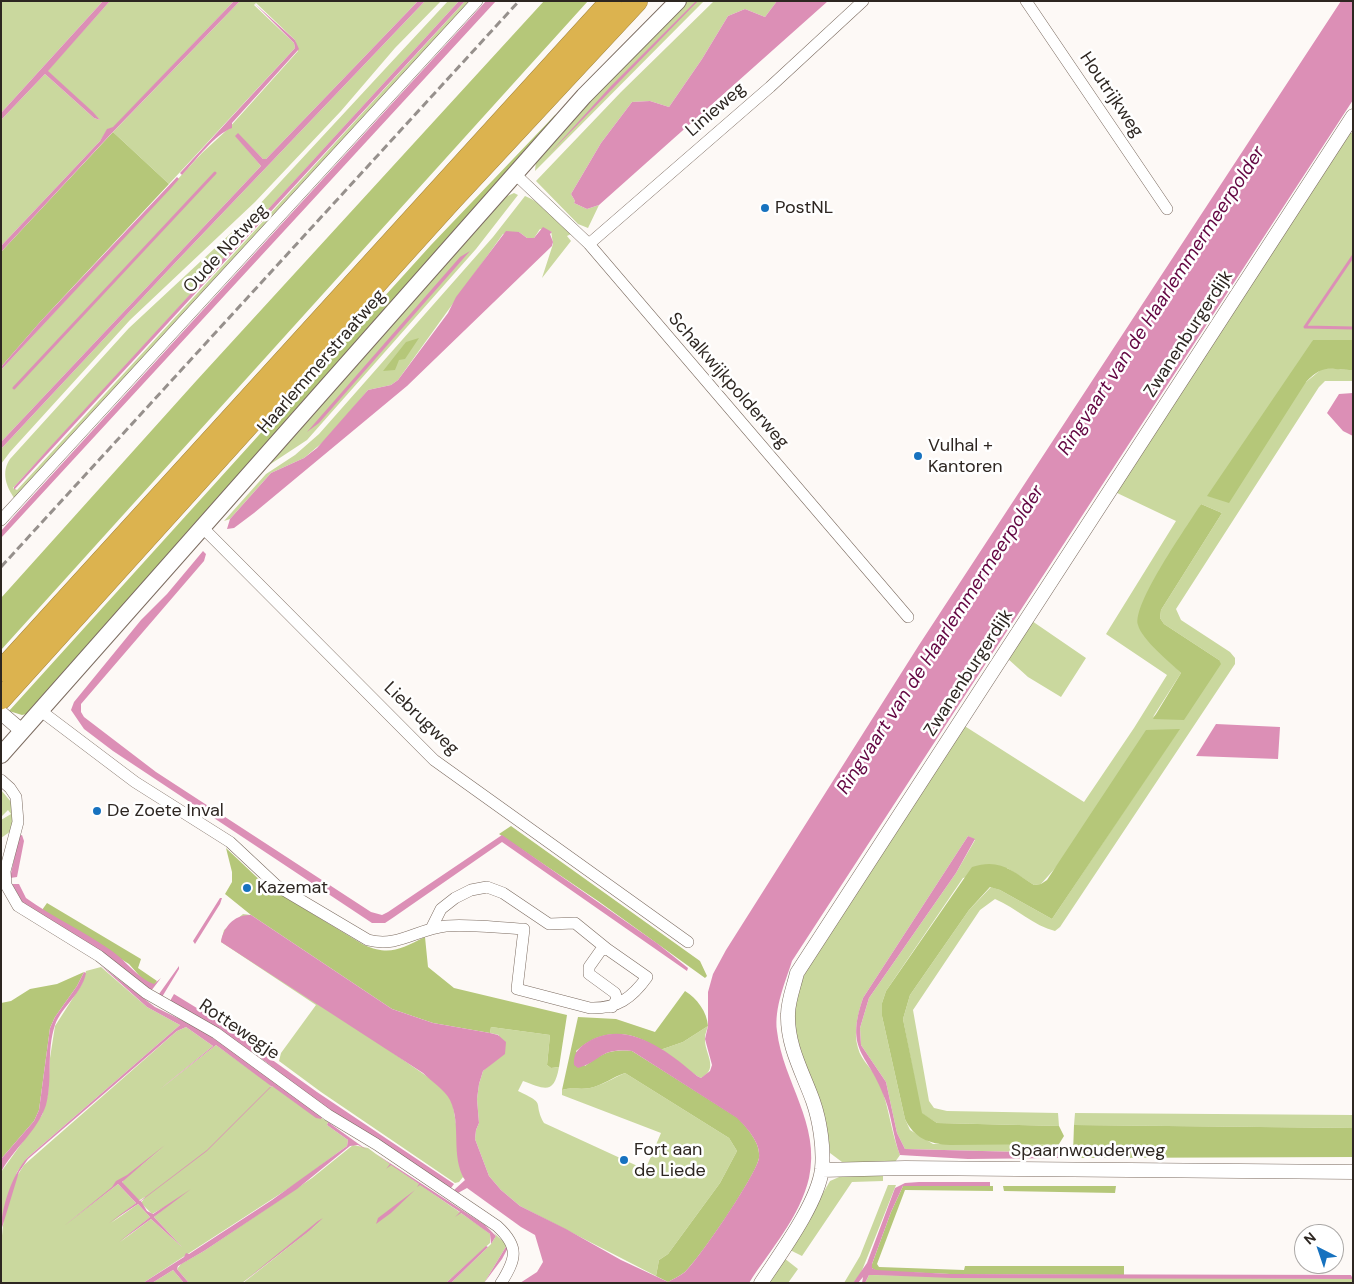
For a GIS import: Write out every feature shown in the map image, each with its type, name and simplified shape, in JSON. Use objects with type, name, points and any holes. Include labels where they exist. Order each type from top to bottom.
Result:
[{"type":"highway","points":[[5,686],[611,1]]},
{"type":"highway","points":[[5,686],[637,1]]},
{"type":"main road","name":"Haarlemmerstraatweg","points":[[1,754],[584,96],[678,1]]},
{"type":"street","name":"Oude Notweg","points":[[1,520],[477,1]]},
{"type":"street","name":"Linieweg","points":[[589,244],[770,87],[864,1]]},
{"type":"street","name":"Houtrijkweg","points":[[1026,1],[1167,209]]},
{"type":"street","name":"Zwanenburgerdijk","points":[[761,1283],[797,1226],[811,1200],[822,1170],[821,1138],[814,1102],[796,1062],[790,1039],[788,1014],[797,973],[1353,116]]},
{"type":"street","name":"Schalkwijkpolderweg","points":[[515,174],[589,244],[908,617]]},
{"type":"street","name":"Liebrugweg","points":[[203,528],[434,760],[688,942]]},
{"type":"street","points":[[40,711],[135,782],[230,842],[277,886],[360,936],[382,944],[395,942],[431,929],[448,926],[524,929],[549,924],[574,923],[647,977],[632,996],[612,1007],[590,1008],[517,989],[524,929]]},
{"type":"street","points":[[1,713],[22,731]]},
{"type":"street","name":"Rottewegje","points":[[1,780],[16,797],[18,822],[5,871],[6,885],[18,906],[99,956],[146,993],[216,1033],[328,1115],[376,1144],[498,1226],[512,1244],[514,1255],[512,1266],[501,1283]]},
{"type":"street","points":[[431,929],[441,909],[455,898],[471,890],[487,888],[503,892],[549,924]]},
{"type":"street","points":[[607,949],[601,950],[589,967],[589,974],[614,993],[617,999],[612,1007]]},
{"type":"street","name":"Spaarnwouderweg","points":[[822,1170],[905,1168],[1353,1172]]},
{"type":"green space","points":[[1,1],[103,1],[1,113]]},
{"type":"green space","points":[[110,1],[234,1],[113,128],[108,129],[100,141],[1,246],[1,120],[45,74],[94,118],[100,120],[47,71]]},
{"type":"green space","points":[[240,1],[418,1],[266,159],[263,159],[238,134],[236,136],[261,166],[1,442],[1,370],[202,153],[228,129],[298,51],[295,40],[256,3],[254,5],[294,43],[295,48],[169,184],[113,132]]},
{"type":"green space","points":[[425,1],[441,1],[395,48],[341,111],[255,202],[130,320],[1,464],[1,449],[174,264]]},
{"type":"green space","points":[[448,1],[459,1],[13,488],[17,490],[465,1],[472,1],[306,179],[15,499],[9,490],[5,474],[10,459],[129,328],[244,221]]},
{"type":"green space","points":[[544,1],[588,1],[1,650],[1,598],[197,380]]},
{"type":"green space","points":[[687,1],[704,1],[535,171],[536,161],[556,136]]},
{"type":"green space","points":[[714,1],[777,1],[765,17],[745,9],[728,16],[702,59],[669,107],[650,101],[632,102],[601,143],[571,194],[575,201],[574,203],[587,209],[599,205],[588,228],[578,224],[536,181],[621,92]]},
{"type":"green space","points":[[560,113],[31,713],[22,715],[9,711],[431,245],[555,115]]},
{"type":"green space","points":[[113,132],[169,184],[41,321],[1,367],[1,252]]},
{"type":"green space","points":[[1349,133],[1353,133],[1353,340],[1313,340],[1306,382],[1323,368],[1353,370],[1353,381],[1325,381],[1319,387],[1176,609],[1181,620],[1230,652],[1235,658],[1235,664],[1060,927],[1055,931],[1047,929],[995,899],[980,910],[913,1010],[929,1101],[934,1108],[947,1111],[1058,1113],[1059,1126],[937,1123],[921,1113],[903,1019],[910,995],[969,910],[991,887],[1000,890],[1052,919],[1179,729],[1041,884],[1034,885],[1007,868],[963,878],[886,991],[882,1003],[882,1016],[905,1119],[910,1130],[933,1144],[1059,1144],[1059,1153],[905,1149],[897,1133],[886,1082],[861,1045],[860,1028],[869,998],[956,873],[975,840],[968,836],[863,998],[858,1016],[856,1036],[858,1048],[880,1084],[900,1155],[893,1165],[846,1165],[830,1153],[824,1116],[797,1046],[794,1019],[796,998],[814,954],[963,725],[1084,802],[1167,675],[1106,634],[1176,521],[1115,492]],"holes":[[[1201,504],[1222,513],[1161,610],[1160,618],[1164,624],[1219,660],[1153,717],[1181,673],[1142,632]]]},
{"type":"green space","points":[[514,193],[518,195],[476,249],[307,440],[257,473],[501,199]]},
{"type":"green space","points":[[525,196],[544,207],[571,234],[567,236],[571,241],[542,278],[553,244],[551,231],[540,229],[534,238],[527,238],[519,232],[503,234],[398,380],[391,385],[368,390],[329,437],[304,458],[271,473],[230,519],[224,521],[266,474],[295,455],[319,434],[493,237]]},
{"type":"green space","points":[[419,338],[405,359],[399,360],[395,370],[383,371],[406,342]]},
{"type":"green space","points":[[1313,340],[1353,340],[1353,370],[1328,369],[1312,376],[1306,382],[1229,503],[1207,496]]},
{"type":"green space","points":[[1201,504],[1222,513],[1161,610],[1160,618],[1164,624],[1219,660],[1221,664],[1184,720],[1153,719],[1181,673],[1145,637],[1138,625],[1138,615],[1143,600],[1162,564]]},
{"type":"green space","points":[[1032,621],[1086,658],[1061,697],[1028,677],[1007,658]]},
{"type":"green space","points":[[1180,729],[1052,919],[1000,890],[990,887],[969,910],[910,995],[903,1019],[922,1113],[937,1123],[1059,1126],[1064,1136],[1059,1144],[950,1145],[923,1139],[913,1131],[905,1119],[882,1016],[882,1003],[886,991],[972,867],[990,864],[998,865],[1005,867],[1034,885],[1041,884],[1047,880],[1146,730]]},
{"type":"green space","points":[[1,790],[12,803],[14,829],[1,838],[1,820],[11,814],[8,810],[1,817]]},
{"type":"green space","points":[[511,826],[700,961],[707,976],[705,978],[598,901],[499,834]]},
{"type":"green space","points":[[226,848],[265,885],[364,945],[381,950],[395,950],[425,937],[428,967],[454,988],[567,1015],[559,1067],[551,1068],[547,1065],[550,1035],[491,1027],[490,1033],[433,1023],[392,1009],[251,915],[225,894],[232,882],[232,872]]},
{"type":"green space","points":[[47,903],[141,959],[138,968],[157,981],[154,985],[144,981],[129,964],[42,910]]},
{"type":"green space","points":[[243,914],[251,915],[256,958],[451,1093],[465,1180],[463,1177],[459,1182],[455,1183],[321,1092],[279,1061],[281,1053],[316,1005],[221,942],[224,930]]},
{"type":"green space","points":[[101,967],[147,1007],[180,1025],[27,1158],[17,1172],[1,1223],[1,1172],[42,1115],[48,1094],[50,1058],[55,1026],[82,984],[86,971]]},
{"type":"green space","points":[[84,972],[50,1028],[39,1110],[34,1121],[1,1159],[1,1003],[11,1001],[30,989],[57,984]]},
{"type":"green space","points":[[685,991],[694,997],[701,1006],[708,1026],[683,1042],[660,1050],[639,1038],[618,1034],[597,1038],[586,1043],[576,1051],[585,1066],[612,1051],[632,1051],[738,1118],[756,1141],[759,1158],[748,1182],[726,1217],[692,1264],[685,1272],[668,1282],[656,1276],[659,1260],[668,1254],[720,1183],[737,1151],[729,1138],[625,1073],[590,1088],[562,1090],[578,1017],[616,1019],[655,1032]]},
{"type":"green space","points":[[708,1026],[705,1044],[710,1065],[707,1074],[701,1078],[660,1050],[683,1042]]},
{"type":"green space","points":[[186,1027],[213,1046],[159,1090],[216,1045],[271,1085],[270,1087],[273,1086],[299,1105],[328,1122],[327,1125],[348,1140],[347,1146],[297,1183],[143,1283],[1,1283],[1,1252],[6,1207],[16,1178],[24,1165],[177,1031]],"holes":[[[164,1147],[124,1179],[122,1183],[138,1201],[145,1197],[141,1203],[152,1214],[170,1204],[154,1217],[182,1247],[151,1219],[120,1242],[150,1217],[138,1204],[111,1223],[136,1203],[118,1184],[65,1225]]]},
{"type":"green space","points":[[491,1027],[550,1035],[547,1065],[551,1068],[559,1067],[554,1082],[547,1088],[523,1081],[518,1091],[536,1101],[544,1123],[644,1169],[646,1168],[661,1133],[562,1095],[562,1090],[590,1088],[625,1073],[729,1138],[737,1151],[720,1183],[668,1254],[659,1260],[656,1276],[520,1206],[501,1190],[489,1176],[475,1139],[479,1123],[477,1099],[479,1084],[483,1071],[492,1063],[499,1035],[490,1033]]},
{"type":"green space","points":[[1075,1113],[1353,1115],[1353,1128],[1074,1125]]},
{"type":"green space","points":[[1074,1125],[1353,1128],[1353,1157],[1077,1158],[1073,1153]]},
{"type":"green space","points":[[353,1145],[368,1148],[481,1227],[490,1234],[490,1243],[446,1283],[243,1283],[324,1219],[242,1283],[189,1283],[177,1269],[181,1264],[204,1251],[312,1178]]},
{"type":"green space","points":[[846,1174],[883,1174],[883,1181],[852,1182],[802,1256],[790,1250],[830,1181]]},
{"type":"green space","points":[[888,1185],[896,1185],[861,1273],[853,1283],[844,1283],[860,1256]]},
{"type":"green space","points":[[903,1186],[993,1186],[993,1191],[905,1190],[877,1264],[879,1267],[964,1270],[965,1266],[1124,1266],[1124,1275],[950,1274],[876,1271],[872,1268],[872,1264],[891,1212]]},
{"type":"green space","points":[[1003,1186],[1116,1186],[1115,1193],[1004,1191]]},
{"type":"green space","points":[[494,1233],[507,1245],[484,1283],[451,1283],[491,1244],[496,1236]]},
{"type":"green space","points":[[784,1258],[798,1269],[788,1283],[767,1283]]},
{"type":"green space","points":[[173,1270],[184,1283],[152,1283]]},
{"type":"green space","points":[[869,1275],[1353,1279],[1353,1283],[865,1283]]},
{"type":"water","points":[[103,1],[110,1],[48,71],[100,120],[94,118],[45,74],[1,120],[1,113]]},
{"type":"water","points":[[234,1],[240,1],[109,136],[1,252],[1,246],[100,141],[107,129],[113,127]]},
{"type":"water","points":[[418,1],[425,1],[174,264],[1,449],[1,442],[261,166],[235,136],[238,133],[263,159],[266,159]]},
{"type":"water","points":[[459,1],[465,1],[14,490],[14,487],[50,447]]},
{"type":"water","points":[[486,1],[496,1],[1,538],[1,531],[16,514]]},
{"type":"water","points":[[698,1],[548,155],[611,86]]},
{"type":"water","points":[[777,1],[828,1],[599,205],[587,209],[574,203],[575,201],[571,194],[601,143],[632,102],[650,101],[669,107],[702,59],[728,16],[745,9],[765,17]]},
{"type":"water","name":"Ringvaart van de Haarlemmermeerpolder","points":[[1341,1],[1353,1],[1353,100],[792,961],[783,987],[776,1022],[786,1068],[806,1121],[810,1139],[811,1158],[809,1178],[805,1192],[784,1233],[749,1283],[520,1283],[537,1272],[543,1262],[535,1235],[467,1188],[458,1193],[454,1190],[465,1180],[458,1161],[453,1110],[450,1100],[445,1093],[423,1073],[221,942],[224,931],[235,919],[251,915],[392,1009],[433,1023],[498,1035],[506,1042],[505,1054],[483,1071],[477,1099],[479,1123],[475,1139],[489,1176],[501,1190],[520,1206],[621,1260],[668,1282],[685,1272],[714,1235],[756,1167],[759,1152],[756,1141],[737,1118],[632,1051],[613,1051],[578,1068],[574,1065],[576,1052],[586,1043],[601,1036],[631,1035],[659,1048],[701,1078],[710,1071],[712,1065],[705,1039],[708,1026],[708,992],[713,974],[726,950],[919,645]]},
{"type":"water","points":[[254,3],[295,40],[299,49],[232,123],[232,128],[212,142],[182,175],[180,173],[295,48],[294,43]]},
{"type":"water","points":[[177,177],[179,179],[172,187],[1,370],[1,367],[41,321]]},
{"type":"water","points":[[543,227],[552,232],[550,234],[553,242],[552,246],[407,386],[254,513],[234,528],[227,529],[230,519],[271,473],[304,458],[317,448],[368,390],[391,385],[398,380],[448,313],[456,297],[506,231],[519,232],[527,238],[534,238]]},
{"type":"water","points":[[470,251],[319,423],[307,432],[460,257]]},
{"type":"water","points":[[1353,393],[1353,436],[1343,431],[1327,413],[1339,394]]},
{"type":"water","points":[[203,551],[206,554],[204,561],[81,704],[81,712],[84,717],[156,772],[371,912],[382,915],[388,912],[502,835],[658,944],[688,968],[687,971],[502,842],[385,923],[372,923],[113,751],[84,729],[71,710],[74,702],[141,620],[167,594]]},
{"type":"water","points":[[1216,724],[1280,727],[1278,759],[1196,756]]},
{"type":"water","points":[[22,835],[24,841],[17,877],[10,878],[19,836]]},
{"type":"water","points":[[968,836],[975,839],[956,873],[869,998],[860,1028],[861,1045],[886,1082],[897,1133],[905,1149],[1059,1153],[1059,1158],[968,1159],[900,1155],[885,1099],[857,1042],[858,1016],[863,998]]},
{"type":"water","points":[[12,884],[19,884],[26,898],[109,949],[148,981],[154,984],[161,978],[151,991],[25,907]]},
{"type":"water","points":[[220,898],[222,898],[220,904],[195,944],[193,941]]},
{"type":"water","points":[[100,965],[155,1007],[198,1028],[237,1054],[322,1117],[321,1119],[316,1118],[272,1086],[207,1151],[141,1201],[147,1211],[153,1214],[191,1189],[154,1217],[182,1247],[151,1219],[119,1242],[150,1217],[138,1204],[109,1223],[136,1203],[118,1184],[64,1226],[112,1187],[116,1181],[127,1175],[165,1145],[122,1182],[140,1201],[207,1150],[271,1086],[216,1045],[159,1090],[213,1046],[186,1027],[177,1031],[28,1159],[19,1172],[1,1231],[8,1192],[17,1173],[27,1158],[180,1025],[147,1007]]},
{"type":"water","points":[[179,966],[179,969],[162,997],[159,994]]},
{"type":"water","points":[[84,972],[86,973],[84,980],[58,1018],[52,1035],[48,1095],[42,1115],[1,1172],[1,1159],[34,1121],[39,1110],[50,1028]]},
{"type":"water","points":[[174,994],[218,1021],[317,1092],[454,1184],[451,1188],[318,1103],[266,1062],[224,1033],[170,1001]]},
{"type":"water","points":[[328,1122],[367,1150],[358,1145],[350,1146],[297,1189],[204,1251],[178,1266],[177,1269],[189,1283],[184,1283],[173,1270],[152,1283],[143,1283],[184,1257],[186,1253],[189,1254],[272,1200],[347,1146],[348,1140],[327,1125]]},
{"type":"water","points":[[376,1154],[485,1225],[496,1236],[491,1244],[490,1234],[461,1213],[455,1217],[460,1212],[420,1185],[417,1187],[419,1184],[391,1165],[386,1169],[390,1164]]},
{"type":"water","points":[[990,1182],[990,1186],[903,1186],[891,1212],[872,1268],[876,1270],[950,1274],[1351,1275],[1353,1279],[952,1278],[869,1275],[865,1283],[862,1283],[863,1277],[858,1283],[853,1283],[867,1263],[895,1188],[905,1183]]},
{"type":"water","points":[[415,1190],[391,1213],[376,1224],[378,1218]]},
{"type":"water","points":[[323,1218],[309,1231],[242,1283],[318,1221]]},
{"type":"water","points":[[507,1245],[509,1246],[502,1259],[484,1283]]},
{"type":"water","points":[[486,1246],[488,1247],[451,1283],[446,1283]]},
{"type":"waterway","points":[[14,388],[215,173]]},
{"type":"waterway","points":[[1353,256],[1305,327],[1353,328]]},
{"type":"railway","points":[[1,567],[519,1]]},
{"type":"place","name":"PostNL","points":[[765,208]]},
{"type":"place","name":"Vulhal + Kantoren","points":[[918,456]]},
{"type":"place","name":"De Zoete Inval","points":[[97,811]]},
{"type":"place","name":"Kazemat","points":[[247,888]]},
{"type":"place","name":"Fort aan de Liede","points":[[624,1160]]}]
